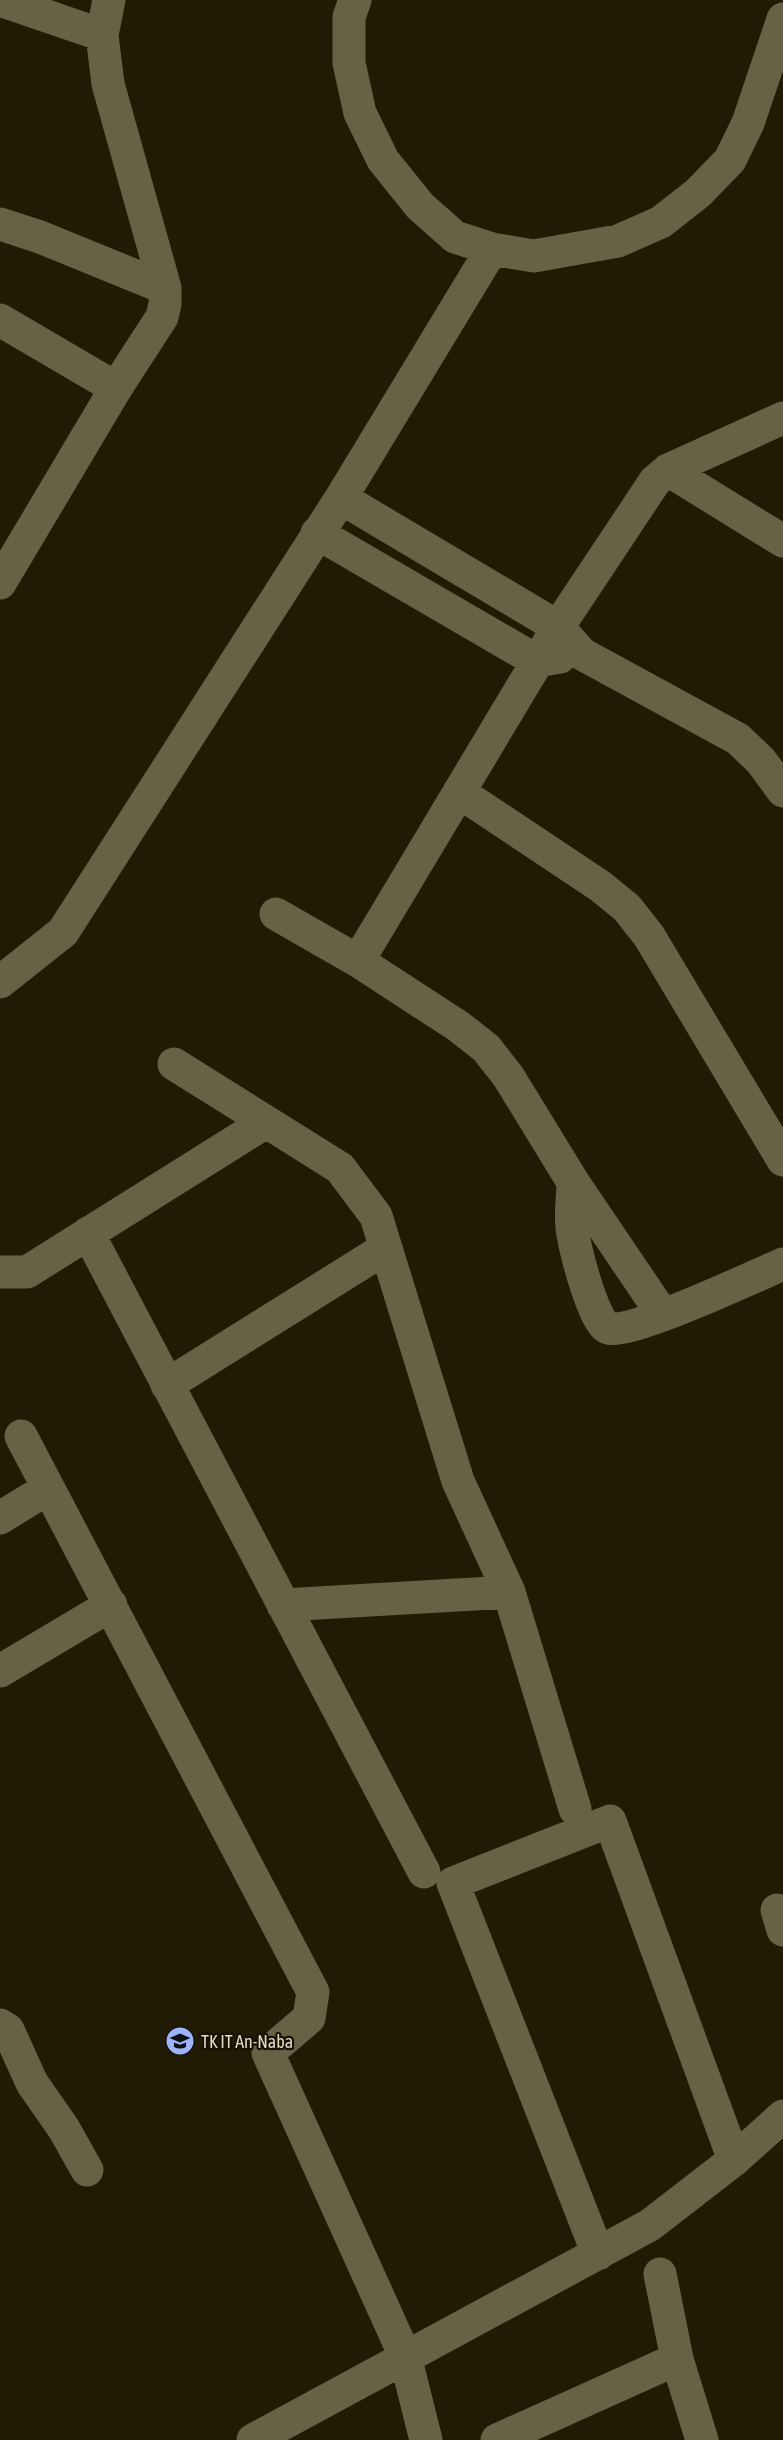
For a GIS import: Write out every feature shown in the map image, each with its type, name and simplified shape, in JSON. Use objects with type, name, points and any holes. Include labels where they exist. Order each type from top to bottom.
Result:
[{"type":"street","points":[[0,0],[102,35]]},
{"type":"street","points":[[0,583],[116,388],[162,316],[165,288],[108,84],[102,35],[110,0]]},
{"type":"street","points":[[355,0],[349,17],[349,63],[360,113],[384,160],[420,206],[455,237],[492,249],[534,256],[618,241],[661,222],[698,193],[730,160],[748,123],[783,19]]},
{"type":"street","points":[[0,224],[40,237],[165,288]]},
{"type":"street","points":[[0,982],[63,932],[341,498],[492,249]]},
{"type":"street","points":[[0,320],[116,388]]},
{"type":"street","points":[[358,961],[537,661],[648,490],[668,470],[781,423]]},
{"type":"street","points":[[668,470],[783,541]]},
{"type":"street","points":[[341,498],[558,627],[582,654],[738,739],[761,761],[783,791]]},
{"type":"street","points":[[317,533],[537,661],[582,654]]},
{"type":"street","points":[[459,792],[600,886],[627,908],[649,936],[783,1160]]},
{"type":"street","points":[[276,914],[358,961],[458,1026],[486,1048],[508,1076],[573,1182],[663,1315]]},
{"type":"street","points":[[174,1064],[340,1168],[376,1216],[458,1481],[508,1592],[575,1809]]},
{"type":"street","points":[[0,1272],[27,1272],[266,1122]]},
{"type":"street","points":[[573,1182],[571,1224],[573,1243],[596,1312],[603,1326],[610,1329],[622,1329],[663,1315],[783,1264]]},
{"type":"street","points":[[88,1233],[424,1872]]},
{"type":"street","points":[[167,1384],[386,1248]]},
{"type":"street","points":[[21,1436],[313,1992],[309,2018],[268,2053],[405,2356],[426,2440]]},
{"type":"street","points":[[0,1518],[47,1489]]},
{"type":"street","points":[[283,1605],[508,1592]]},
{"type":"street","points":[[0,1671],[111,1605]]},
{"type":"street","points":[[598,2254],[453,1883],[610,1821],[734,2160]]},
{"type":"street","points":[[0,2025],[8,2030],[32,2083],[64,2129],[87,2170]]},
{"type":"street","points":[[253,2440],[650,2225],[734,2160],[783,2116]]},
{"type":"street","points":[[660,2274],[677,2359],[702,2440]]},
{"type":"street","points":[[497,2440],[677,2359]]},
{"type":"place","name":"TK IT An-Naba","points":[[180,2041]]}]
